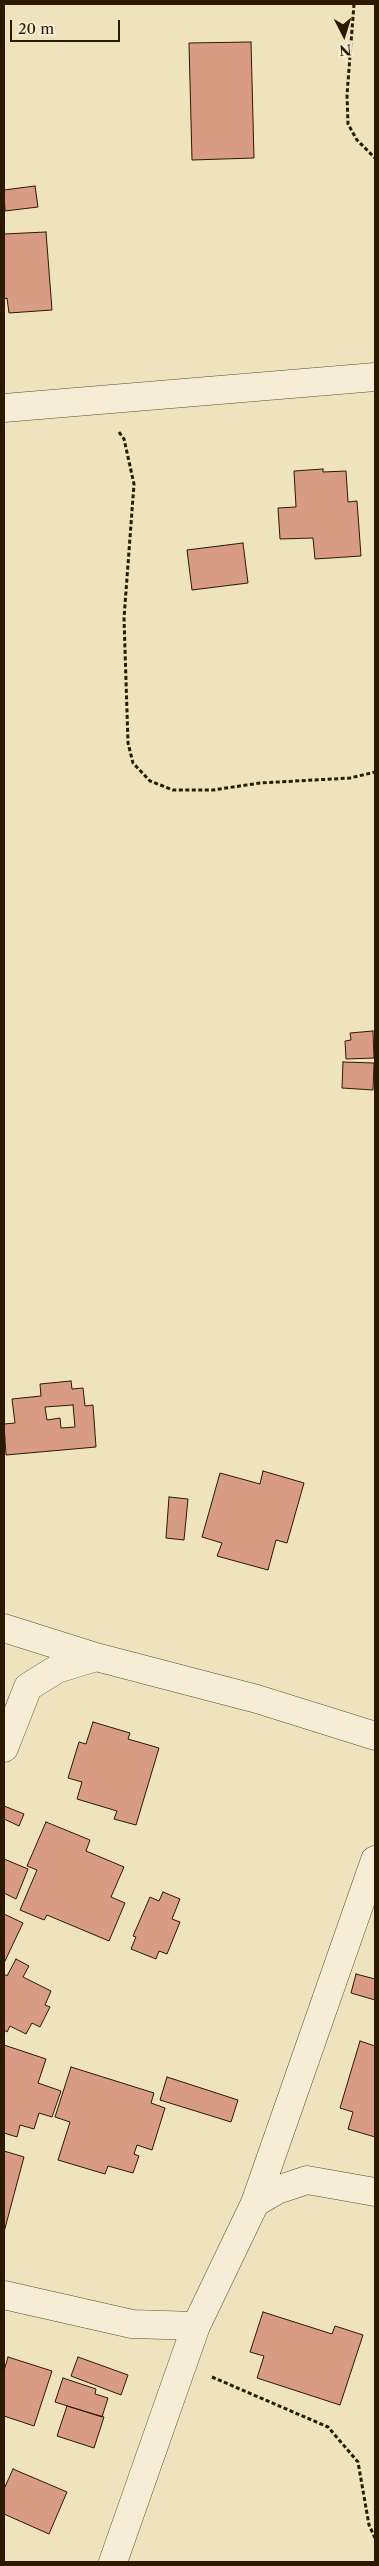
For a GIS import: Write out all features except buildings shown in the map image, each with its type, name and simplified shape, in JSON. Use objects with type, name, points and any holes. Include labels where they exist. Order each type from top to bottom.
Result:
[{"type":"street","points":[[4,408],[375,376]]},
{"type":"street","points":[[4,1628],[96,1657],[257,1699],[375,1736]]},
{"type":"street","points":[[4,1748],[28,1687],[57,1669],[96,1657]]},
{"type":"street","points":[[113,2562],[196,2326],[255,2203],[375,1860]]},
{"type":"street","points":[[255,2203],[276,2190],[307,2180],[375,2192]]},
{"type":"street","points":[[4,2295],[132,2324],[196,2326]]},
{"type":"path","points":[[354,4],[347,95],[348,124],[357,140],[375,158]]},
{"type":"path","points":[[98,401],[124,439],[134,484],[124,618],[128,743],[133,763],[150,780],[173,790],[213,790],[260,783],[350,778],[375,772]]},
{"type":"path","points":[[182,2365],[328,2427],[358,2462],[369,2524],[375,2538]]}]
